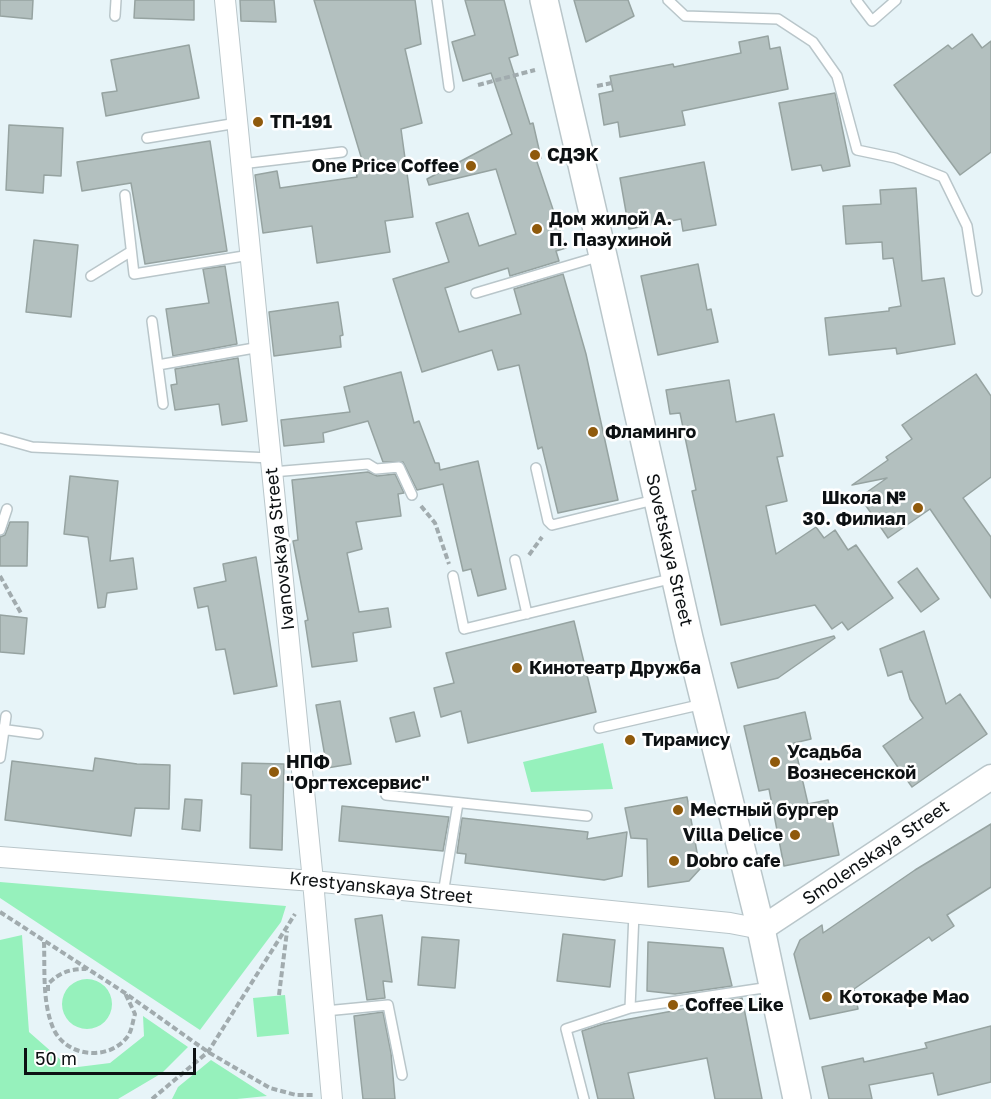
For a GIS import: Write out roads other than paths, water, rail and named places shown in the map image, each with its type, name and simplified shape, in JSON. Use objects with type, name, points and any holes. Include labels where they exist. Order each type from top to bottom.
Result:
[{"type":"main road","name":"Sovetskaya Street","points":[[544,0],[658,500],[761,929],[797,1099]]},
{"type":"street","name":"Ivanovskaya Street","points":[[225,0],[241,164],[261,298],[260,347],[332,1097]]},
{"type":"street","name":"Smolenskaya Street","points":[[761,929],[991,777]]},
{"type":"street","name":"Krestyanskaya Street","points":[[0,856],[313,881],[730,923],[761,929]]},
{"type":"lane","points":[[115,16],[116,0]]},
{"type":"lane","points":[[437,0],[449,87]]},
{"type":"lane","points":[[668,0],[684,16],[778,19],[813,42],[837,76],[857,150],[895,158],[943,177],[967,226],[977,291]]},
{"type":"lane","points":[[856,0],[872,21],[896,0]]},
{"type":"lane","points":[[147,138],[237,123]]},
{"type":"lane","points":[[241,164],[342,153]]},
{"type":"lane","points":[[125,195],[134,274],[255,260]]},
{"type":"lane","points":[[91,276],[130,252]]},
{"type":"lane","points":[[476,293],[603,256]]},
{"type":"lane","points":[[152,321],[163,404]]},
{"type":"lane","points":[[158,365],[260,347]]},
{"type":"lane","points":[[0,438],[32,447],[271,465],[368,464],[376,469],[399,467],[412,495]]},
{"type":"lane","points":[[536,468],[548,521],[552,525],[658,500]]},
{"type":"lane","points":[[0,530],[7,509]]},
{"type":"lane","points":[[515,560],[527,614]]},
{"type":"lane","points":[[453,576],[464,629],[676,577]]},
{"type":"lane","points":[[599,728],[706,704]]},
{"type":"lane","points":[[0,758],[2,730],[6,716]]},
{"type":"lane","points":[[2,730],[38,734]]},
{"type":"lane","points":[[386,795],[587,816]]},
{"type":"lane","points":[[442,894],[458,803]]},
{"type":"lane","points":[[630,1008],[634,914]]},
{"type":"lane","points":[[584,1099],[566,1029],[630,1008],[773,986]]},
{"type":"lane","points":[[325,1011],[388,1005],[402,1075]]},
{"type":"place","name":"ТП-191","points":[[258,122]]},
{"type":"place","name":"СДЭК","points":[[535,155]]},
{"type":"place","name":"One Price Coffee","points":[[471,166]]},
{"type":"place","name":"Дом жилой А. П. Пазухиной","points":[[537,229]]},
{"type":"place","name":"Фламинго","points":[[593,432]]},
{"type":"place","name":"Школа № 30. Филиал","points":[[918,508]]},
{"type":"place","name":"Кинотеатр Дружба","points":[[517,668]]},
{"type":"place","name":"Тирамису","points":[[630,740]]},
{"type":"place","name":"Усадьба Вознесенской","points":[[775,762]]},
{"type":"place","name":"НПФ \"Оргтехсервис\"","points":[[274,772]]},
{"type":"place","name":"Местный бургер","points":[[678,810]]},
{"type":"place","name":"Villa Delice","points":[[795,835]]},
{"type":"place","name":"Dobro cafe","points":[[674,861]]},
{"type":"place","name":"Котокафе Мао","points":[[827,997]]},
{"type":"place","name":"Coffee Like","points":[[673,1005]]}]
